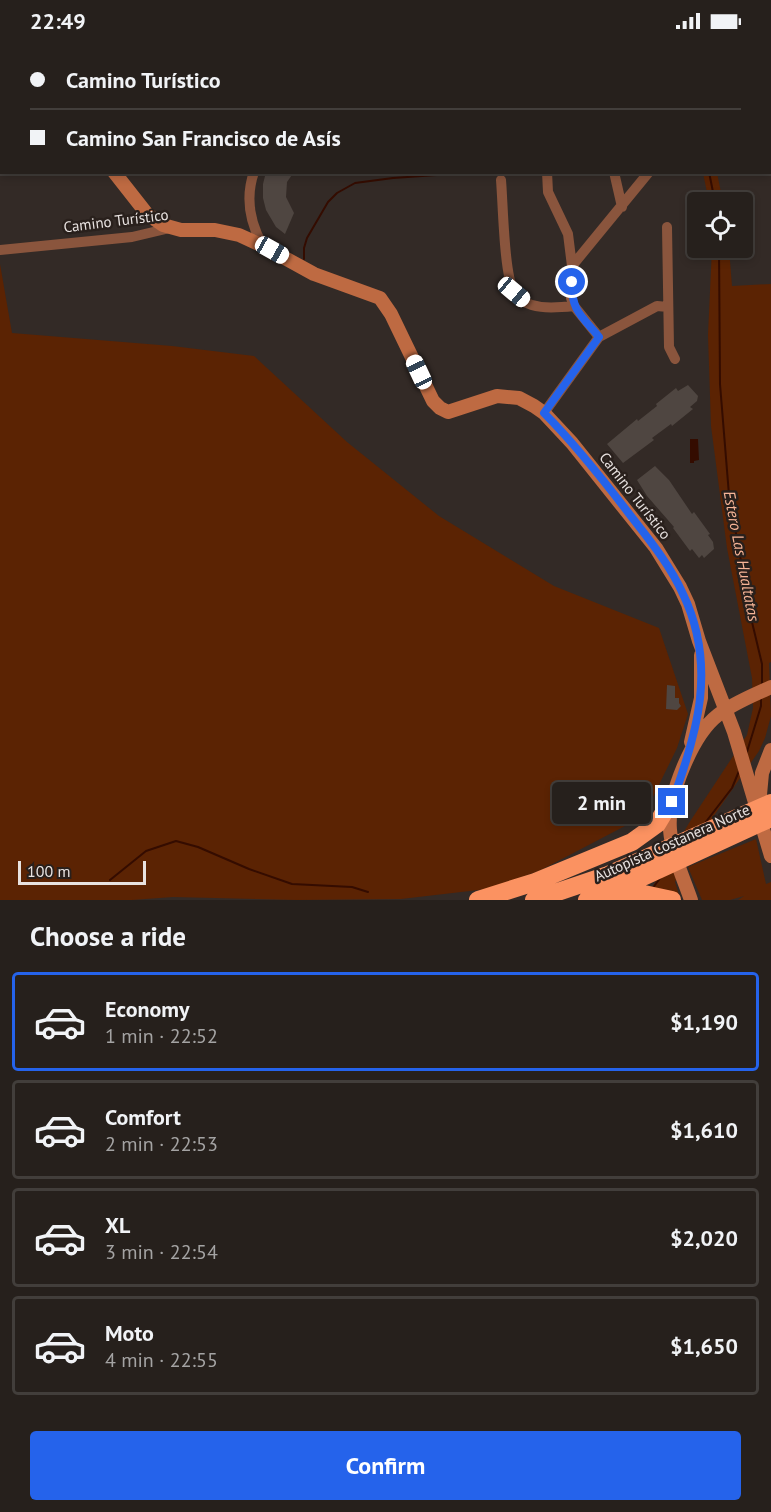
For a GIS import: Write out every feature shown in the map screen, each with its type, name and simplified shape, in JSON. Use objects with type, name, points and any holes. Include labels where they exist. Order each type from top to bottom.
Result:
[{"type":"highway","points":[[478,900],[535,882],[632,842],[657,824],[675,794]]},
{"type":"highway","name":"Autopista Costanera Norte","points":[[587,900],[634,873],[768,815]]},
{"type":"highway","name":"Autopista Costanera Norte","points":[[534,900],[584,884],[634,873]]},
{"type":"highway","points":[[620,900],[644,894],[672,900]]},
{"type":"main road","points":[[116,174],[147,214],[170,228]]},
{"type":"main road","name":"Camino Turístico","points":[[170,228],[250,234],[263,246],[314,274],[380,298],[388,308],[433,401],[443,410],[451,412],[486,398],[502,396],[519,398],[544,413],[584,457],[656,548],[684,595],[734,732],[752,792],[768,815],[771,856]]},
{"type":"main road","points":[[691,900],[670,837],[669,820],[701,699],[702,664],[699,641]]},
{"type":"main road","points":[[717,687],[744,697]]},
{"type":"main road","points":[[688,755],[706,727],[726,710],[744,697],[768,688]]},
{"type":"main road","points":[[768,815],[762,773],[771,750]]},
{"type":"street","points":[[250,234],[249,204],[253,174]]},
{"type":"street","points":[[547,174],[548,192],[568,234],[572,266],[571,298],[574,306],[599,337]]},
{"type":"street","points":[[614,174],[622,207]]},
{"type":"street","points":[[572,266],[647,174]]},
{"type":"street","points":[[501,180],[507,258],[514,292],[525,302],[536,306],[556,308],[574,306]]},
{"type":"street","points":[[667,227],[669,347],[675,359]]},
{"type":"street","name":"Camino Turístico","points":[[0,250],[132,237],[170,228]]},
{"type":"street","points":[[544,413],[599,337],[657,306],[668,307]]},
{"type":"shaded area","points":[[703,174],[717,174],[721,192],[707,192]]},
{"type":"shaded area","points":[[712,258],[730,258],[732,286],[771,284],[771,662],[769,663],[771,716],[759,751],[713,817],[680,870],[675,882],[680,898],[641,890],[653,886],[689,823],[747,735],[753,708],[752,678],[727,548],[711,426],[708,335]]},
{"type":"shaded area","points":[[0,264],[12,333],[172,346],[254,356],[347,442],[439,516],[554,586],[659,628],[688,714],[677,748],[653,797],[625,826],[539,871],[487,889],[401,899],[297,900],[173,897],[132,900],[0,900]]},
{"type":"shaded area","points":[[690,439],[698,439],[699,460],[694,463],[690,463]]},
{"type":"shaded area","points":[[756,839],[766,884],[771,882],[771,900],[738,900],[744,896],[730,900],[702,900],[688,867]]},
{"type":"building","points":[[266,174],[293,174],[287,182],[286,197],[294,213],[285,234],[276,227],[266,210],[263,184]]},
{"type":"building","points":[[688,385],[698,396],[697,401],[690,407],[693,409],[652,438],[654,440],[623,463],[607,444],[657,406],[656,404],[676,388],[678,391]]},
{"type":"building","points":[[655,466],[669,480],[692,514],[694,512],[710,534],[708,535],[713,542],[714,549],[704,558],[702,555],[699,558],[692,549],[690,551],[637,480]]},
{"type":"building","points":[[667,685],[675,686],[675,698],[679,698],[681,706],[677,710],[666,709]]},
{"type":"waterway","points":[[304,259],[307,238],[328,202],[337,193],[355,183],[451,174]]},
{"type":"waterway","name":"Estero Las Hualtatas","points":[[709,174],[713,192]]},
{"type":"waterway","name":"Estero Las Hualtatas","points":[[719,258],[720,384],[729,495],[762,664],[762,685]]},
{"type":"waterway","name":"Estero Las Hualtatas","points":[[746,755],[761,706],[761,697]]},
{"type":"waterway","name":"Estero Las Hualtatas","points":[[705,823],[732,788],[739,771]]},
{"type":"waterway","points":[[110,880],[146,851],[176,841],[198,847],[292,884],[352,887],[368,892]]},
{"type":"waterway","name":"Estero Las Hualtatas","points":[[652,889],[661,877]]},
{"type":"route","points":[[572,282],[571,298],[574,306],[599,337],[544,413],[584,457],[656,548],[684,595],[699,641],[702,675],[701,699],[688,755],[672,802]]}]
